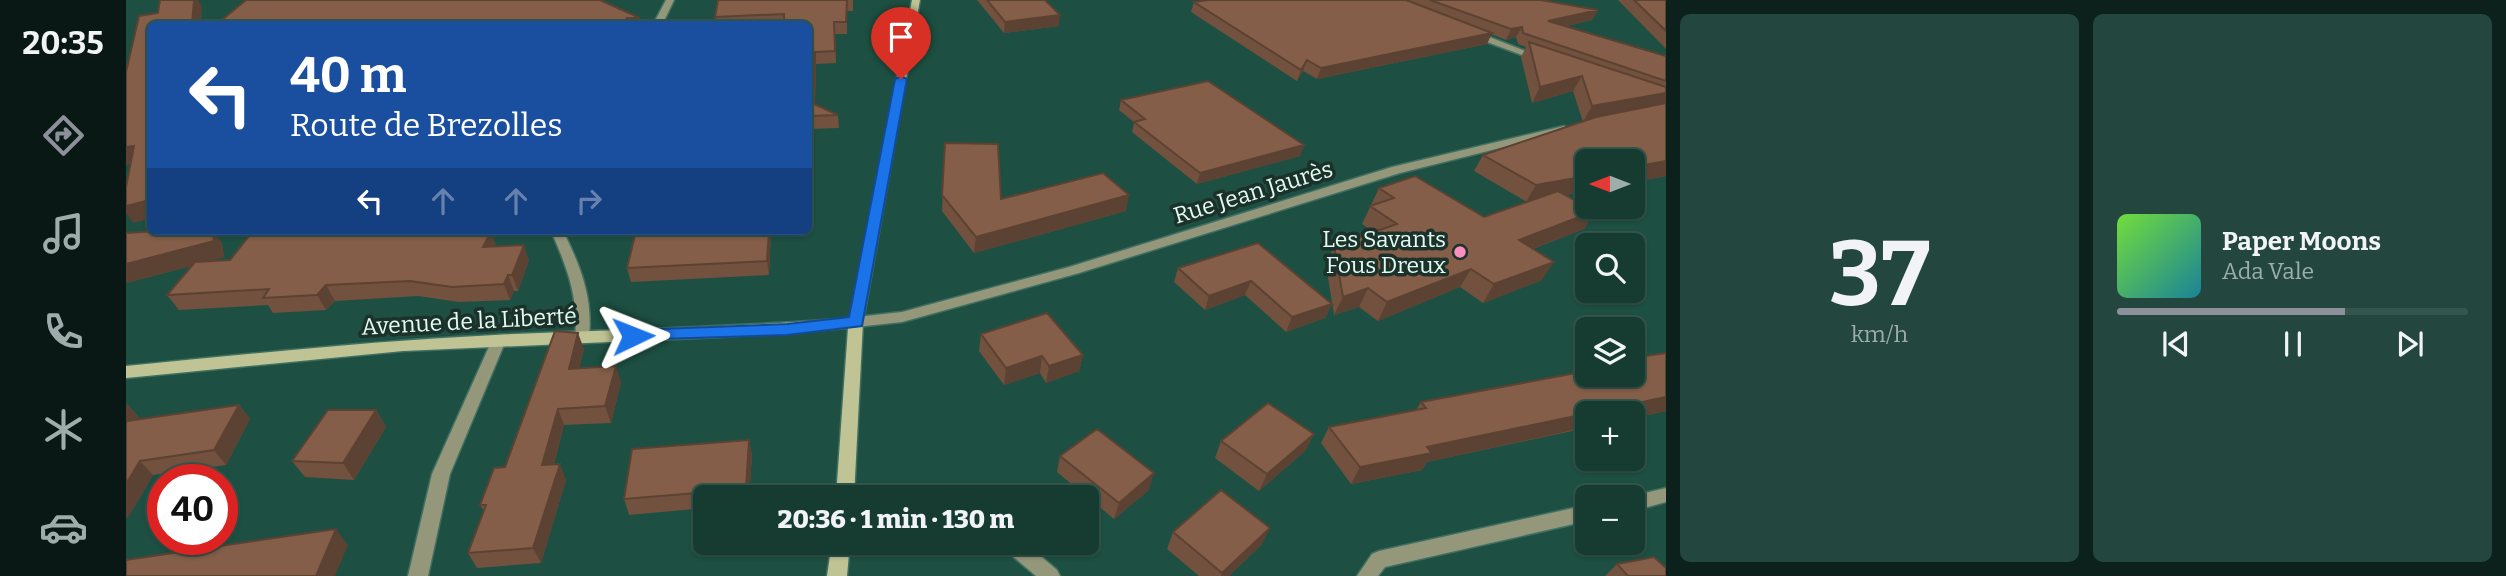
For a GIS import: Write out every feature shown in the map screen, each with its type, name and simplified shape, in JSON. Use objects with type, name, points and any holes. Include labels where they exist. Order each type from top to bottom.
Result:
[{"type":"main road","points":[[846,485],[856,322],[916,0]]},
{"type":"main road","name":"Avenue de la Liberté","points":[[126,372],[332,350],[499,340],[787,329],[856,322]]},
{"type":"main road","points":[[838,576],[840,555]]},
{"type":"street","points":[[660,21],[670,0]]},
{"type":"street","points":[[1459,29],[1557,64]]},
{"type":"street","name":"Rue Jean Jaurès","points":[[856,322],[902,317],[1074,270],[1396,170],[1578,126]]},
{"type":"street","points":[[559,235],[581,281],[585,317],[582,338]]},
{"type":"street","points":[[418,576],[441,474],[499,340]]},
{"type":"street","points":[[1645,500],[1666,495]]},
{"type":"street","points":[[1367,576],[1379,560],[1575,516]]},
{"type":"street","points":[[1025,555],[1050,576]]},
{"type":"building","points":[[160,0],[194,0],[192,21],[147,21],[147,201],[126,206],[126,187],[134,146],[126,147],[126,72],[139,16],[158,13]]},
{"type":"building","points":[[246,0],[600,0],[640,18],[626,18],[633,21],[221,21]]},
{"type":"building","points":[[718,0],[847,0],[846,22],[834,22],[835,51],[815,52],[814,104],[838,115],[812,116],[812,21],[784,21],[784,14],[715,17]]},
{"type":"building","points":[[987,0],[1045,0],[1060,15],[1005,22]]},
{"type":"building","points":[[1406,0],[1492,33],[1321,68],[1307,60],[1301,70],[1194,2]]},
{"type":"building","points":[[1430,0],[1541,0],[1598,10],[1548,21],[1666,56],[1666,81],[1523,33],[1522,27],[1511,29]]},
{"type":"building","points":[[1634,0],[1666,0],[1666,31]]},
{"type":"building","points":[[1529,42],[1666,87],[1666,93],[1592,106],[1582,76],[1540,87]]},
{"type":"building","points":[[1208,81],[1304,145],[1200,173],[1134,122],[1145,119],[1121,100]]},
{"type":"building","points":[[1666,103],[1666,161],[1645,165],[1645,149],[1575,149],[1575,178],[1536,185],[1483,155],[1596,117]]},
{"type":"building","points":[[945,143],[998,144],[1001,199],[1103,173],[1129,195],[976,237],[942,195]]},
{"type":"building","points":[[1415,176],[1484,217],[1558,191],[1575,200],[1575,219],[1519,240],[1554,262],[1494,284],[1471,269],[1387,302],[1368,288],[1343,297],[1334,246],[1397,224],[1370,206],[1394,198],[1379,188]]},
{"type":"building","points":[[126,233],[213,235],[214,241],[126,264]]},
{"type":"building","points":[[250,235],[489,235],[483,247],[524,245],[512,275],[508,275],[504,284],[452,287],[410,281],[326,285],[317,295],[263,298],[269,289],[167,295],[195,262],[230,260]]},
{"type":"building","points":[[635,235],[769,235],[767,261],[627,268]]},
{"type":"building","points":[[1258,243],[1332,304],[1292,317],[1251,281],[1209,296],[1178,268]]},
{"type":"building","points":[[1047,313],[1083,355],[1049,366],[1042,356],[1006,368],[981,334]]},
{"type":"building","points":[[555,331],[578,333],[569,369],[616,366],[605,406],[558,409],[542,465],[560,464],[533,548],[468,553],[486,505],[480,505],[494,468],[505,467]]},
{"type":"building","points":[[1666,353],[1666,397],[1645,401],[1575,401],[1575,416],[1427,447],[1432,453],[1360,467],[1329,427],[1426,408],[1421,402],[1575,373],[1575,387],[1645,387],[1645,356]]},
{"type":"building","points":[[1268,403],[1314,434],[1267,474],[1221,441]]},
{"type":"building","points":[[239,405],[214,450],[140,461],[126,484],[127,421]]},
{"type":"building","points":[[328,410],[376,410],[343,463],[292,461]]},
{"type":"building","points":[[1097,429],[1154,473],[1119,503],[1060,456]]},
{"type":"building","points":[[749,440],[746,485],[693,485],[693,493],[624,499],[632,449]]},
{"type":"building","points":[[1221,490],[1270,528],[1222,573],[1173,532]]},
{"type":"building","points":[[336,529],[316,576],[126,576],[126,560],[160,555],[238,555],[238,543]]},
{"type":"building","points":[[1654,557],[1666,568],[1666,576],[1628,576],[1617,564]]},
{"type":"place","name":"Les Savants Fous Dreux","points":[[1460,252]]},
{"type":"route","points":[[633,336],[787,329],[856,322],[901,79]]}]
